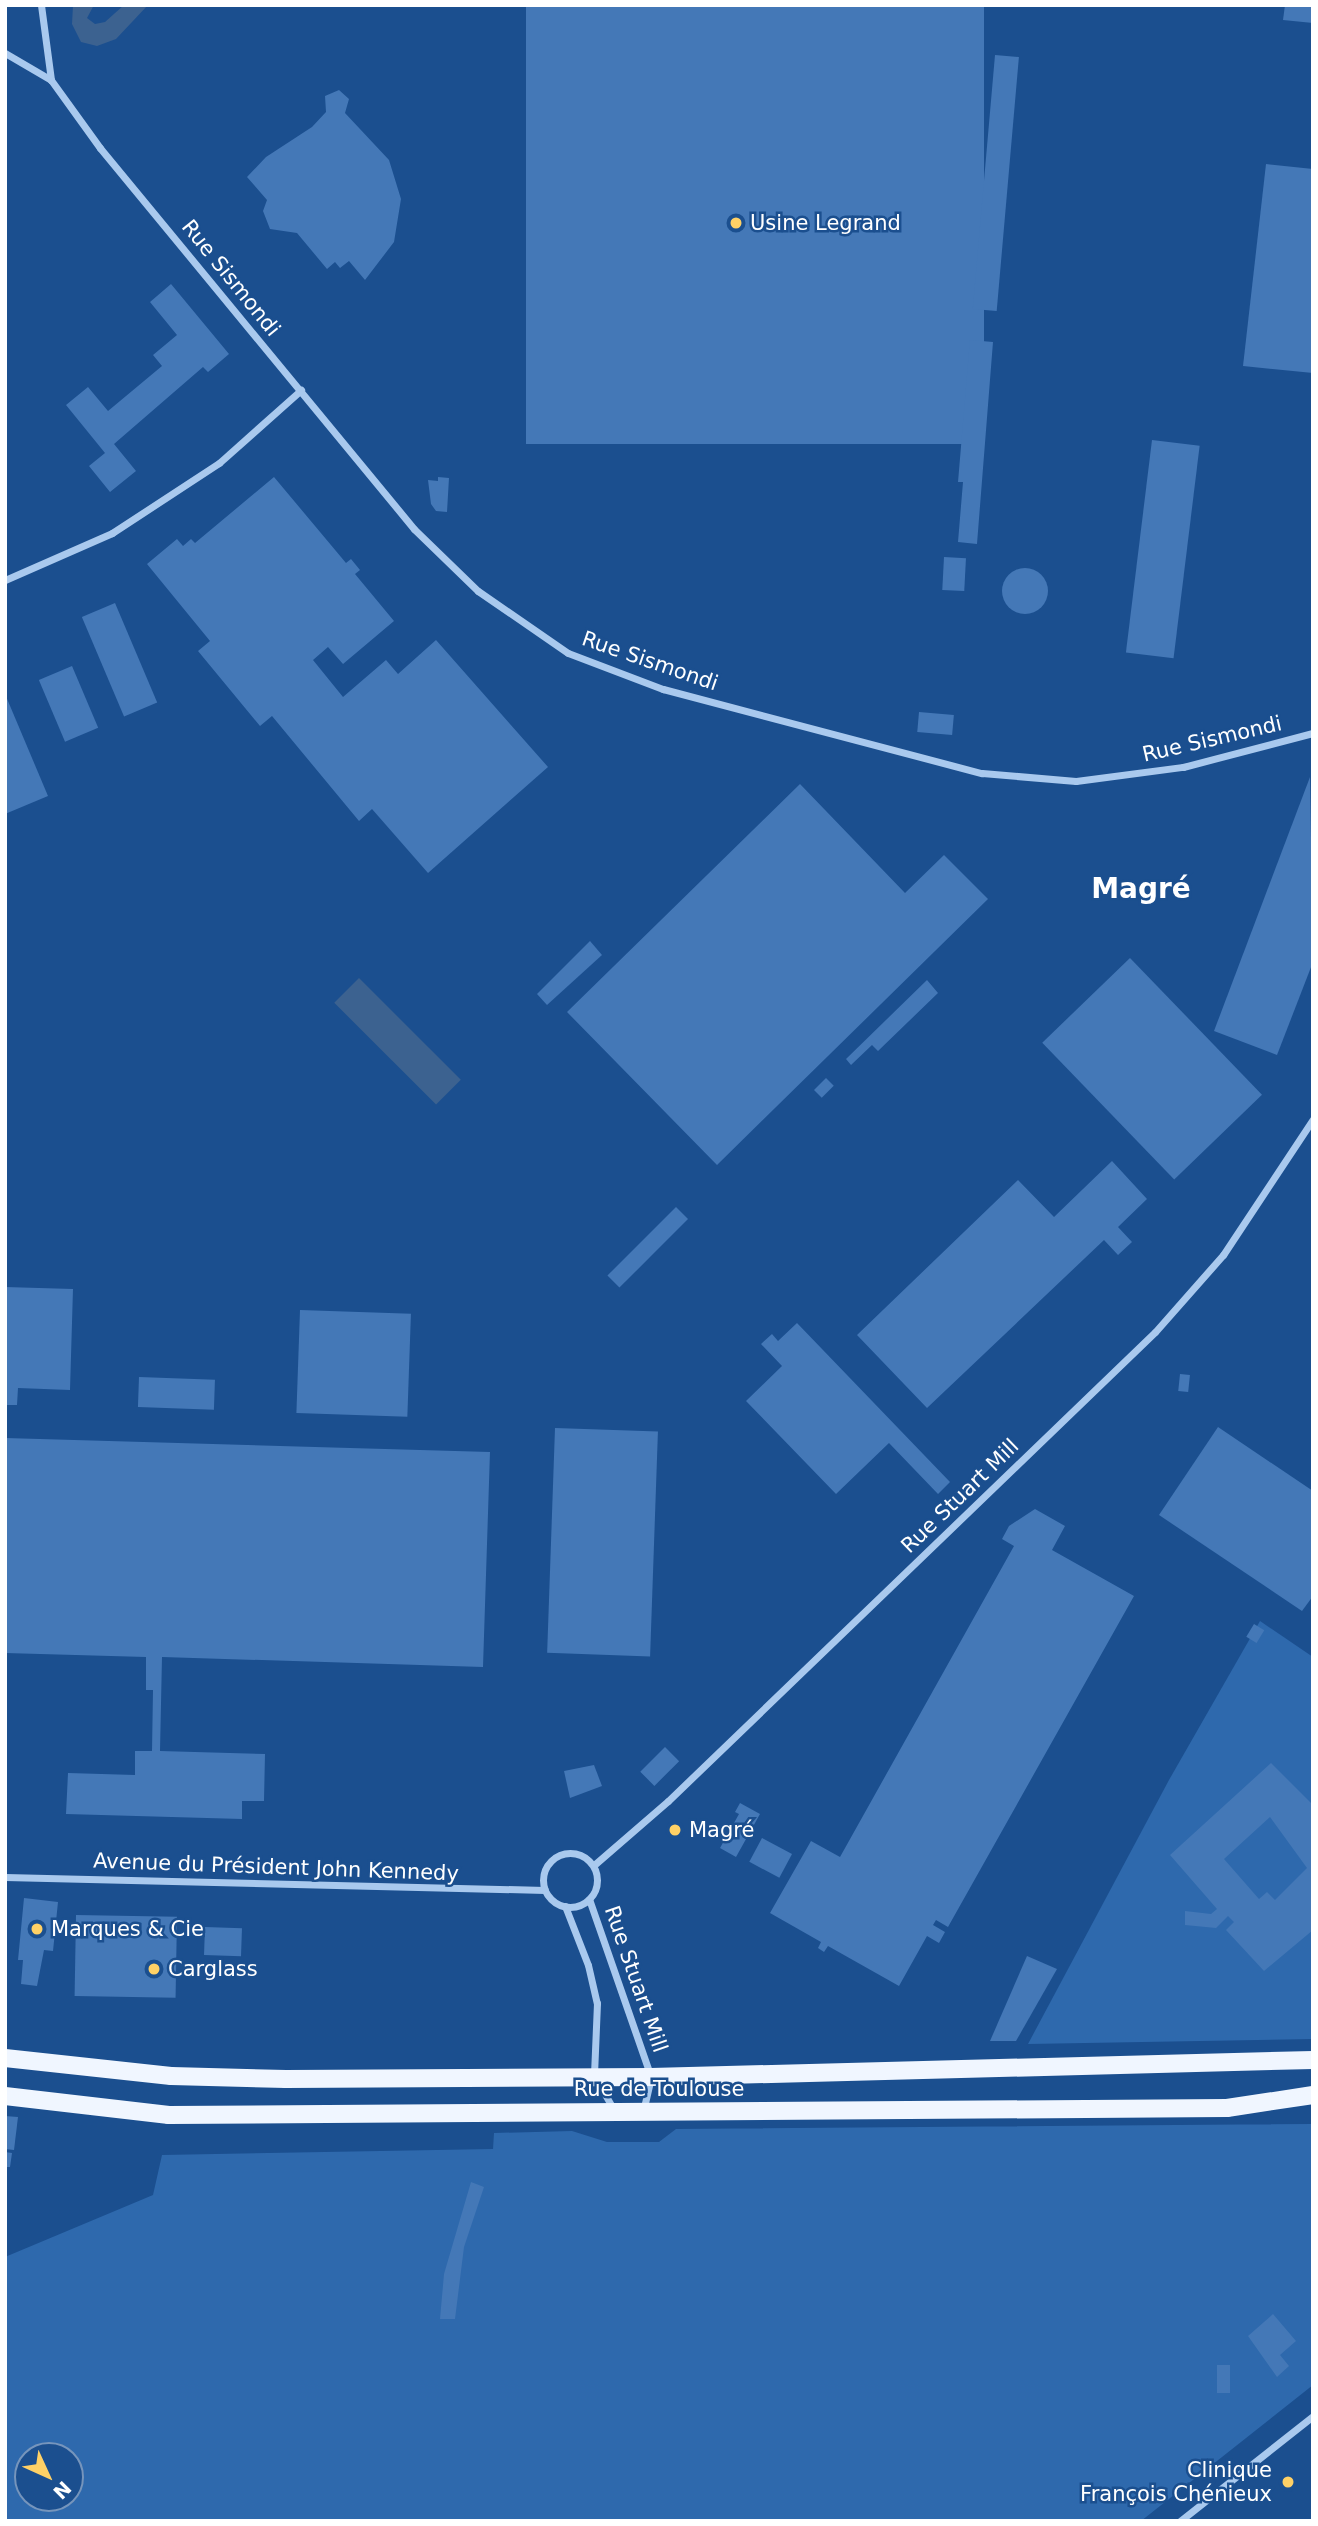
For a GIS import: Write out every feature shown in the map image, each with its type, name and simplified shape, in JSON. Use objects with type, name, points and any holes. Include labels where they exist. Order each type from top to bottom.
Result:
[{"type":"main road","name":"Rue de Toulouse","points":[[5,2058],[171,2076],[651,2077],[1313,2060]]},
{"type":"main road","name":"Rue de Toulouse","points":[[5,2096],[169,2115],[1227,2108],[1310,2097]]},
{"type":"street","name":"Rue Sismondi","points":[[41,5],[51,80]]},
{"type":"street","name":"Rue Sismondi","points":[[5,52],[51,80],[100,148],[414,529],[478,591],[568,653],[663,689],[982,773],[1076,781],[1183,767],[1313,733]]},
{"type":"street","points":[[5,580],[112,533],[219,463],[301,390]]},
{"type":"street","name":"Rue Stuart Mill","points":[[594,1865],[668,1801],[1155,1332],[1223,1255],[1313,1119]]},
{"type":"street","points":[[562,1854],[579,1854],[594,1865],[597,1883],[589,1899],[565,1906],[545,1890],[547,1865],[562,1854]]},
{"type":"street","name":"Avenue du Président John Kennedy","points":[[5,1877],[545,1890]]},
{"type":"street","name":"Rue Stuart Mill","points":[[589,1899],[651,2077],[643,2112]]},
{"type":"street","name":"Rue Stuart Mill","points":[[565,1906],[588,1965],[597,2003],[594,2075]]},
{"type":"street","points":[[594,2075],[616,2112]]},
{"type":"street","points":[[1180,2521],[1313,2416]]},
{"type":"shaded area","points":[[73,5],[94,5],[87,18],[95,24],[105,22],[124,5],[148,5],[116,39],[97,46],[81,42],[72,24]]},
{"type":"shaded area","points":[[359,978],[461,1080],[436,1105],[334,1003]]},
{"type":"shaded area","points":[[1260,1621],[1313,1657],[1313,2039],[1028,2044],[1169,1780]]},
{"type":"shaded area","points":[[1313,2124],[1313,2385],[1141,2521],[5,2521],[5,2257],[153,2195],[162,2155],[493,2149],[494,2133],[572,2131],[607,2142],[659,2142],[676,2129]]},
{"type":"building","name":"Usine Legrand","points":[[526,5],[984,5],[984,444],[526,444]]},
{"type":"building","points":[[1285,5],[1313,5],[1313,23],[1283,20]]},
{"type":"building","points":[[995,55],[1019,57],[997,311],[973,309]]},
{"type":"building","points":[[339,90],[349,99],[345,113],[389,160],[401,199],[394,242],[365,280],[349,261],[340,268],[335,262],[327,269],[297,233],[270,229],[263,211],[267,200],[247,177],[266,157],[312,127],[326,112],[325,96]]},
{"type":"building","points":[[1266,164],[1313,169],[1313,373],[1243,366]]},
{"type":"building","points":[[171,284],[229,354],[208,372],[203,367],[114,444],[136,471],[110,492],[89,466],[105,453],[66,405],[88,387],[108,411],[162,366],[153,355],[177,335],[150,302]]},
{"type":"building","points":[[970,340],[993,342],[977,544],[958,542],[963,482],[958,482]]},
{"type":"building","points":[[1152,440],[1200,446],[1174,658],[1126,652]]},
{"type":"building","points":[[274,477],[346,563],[351,559],[360,570],[355,574],[394,621],[343,664],[328,647],[313,660],[343,697],[386,660],[398,674],[436,640],[548,767],[428,873],[372,809],[359,821],[272,716],[260,726],[198,651],[210,641],[147,564],[177,539],[183,546],[191,539],[195,543]]},
{"type":"building","points":[[438,477],[449,478],[447,512],[436,511],[431,504],[428,480],[438,481]]},
{"type":"building","points":[[944,557],[966,558],[964,591],[942,590]]},
{"type":"building","points":[[1025,568],[1041,575],[1048,591],[1041,607],[1025,614],[1009,607],[1002,591],[1009,575]]},
{"type":"building","points":[[115,603],[157,702],[124,716],[82,617]]},
{"type":"building","points":[[72,666],[98,728],[65,742],[39,680]]},
{"type":"building","points":[[5,694],[48,796],[5,814]]},
{"type":"building","points":[[919,712],[954,715],[952,735],[917,732]]},
{"type":"building","points":[[1310,777],[1313,962],[1277,1055],[1214,1031]]},
{"type":"building","points":[[800,784],[905,893],[944,855],[988,899],[717,1165],[567,1012]]},
{"type":"building","points":[[590,941],[602,955],[547,1005],[537,994]]},
{"type":"building","points":[[1130,958],[1262,1095],[1174,1179],[1042,1043]]},
{"type":"building","points":[[927,980],[938,993],[878,1051],[872,1045],[851,1065],[846,1059]]},
{"type":"building","points":[[826,1078],[834,1086],[822,1098],[814,1090]]},
{"type":"building","points":[[1112,1161],[1147,1199],[1118,1227],[1132,1242],[1118,1255],[1104,1240],[927,1408],[857,1335],[1018,1180],[1054,1217]]},
{"type":"building","points":[[676,1207],[688,1219],[619,1288],[607,1276]]},
{"type":"building","points":[[5,1287],[73,1289],[70,1390],[18,1388],[17,1405],[5,1405]]},
{"type":"building","points":[[300,1310],[411,1314],[407,1417],[296,1413]]},
{"type":"building","points":[[797,1323],[950,1482],[938,1494],[889,1443],[836,1494],[746,1401],[782,1366],[761,1344],[772,1334],[778,1341]]},
{"type":"building","points":[[1180,1374],[1190,1375],[1188,1392],[1178,1391]]},
{"type":"building","points":[[139,1377],[215,1380],[214,1410],[138,1407]]},
{"type":"building","points":[[1218,1427],[1313,1491],[1313,1596],[1302,1611],[1159,1515]]},
{"type":"building","points":[[555,1428],[658,1432],[650,1656],[547,1653]]},
{"type":"building","points":[[5,1438],[490,1452],[483,1667],[162,1657],[160,1751],[265,1754],[264,1801],[242,1801],[242,1819],[66,1814],[68,1773],[135,1775],[135,1751],[152,1751],[153,1690],[146,1690],[146,1657],[5,1653]]},
{"type":"building","points":[[1035,1509],[1065,1526],[1052,1550],[1134,1596],[948,1927],[936,1920],[933,1925],[945,1932],[939,1943],[927,1936],[899,1986],[828,1946],[824,1952],[818,1948],[821,1942],[770,1913],[811,1841],[840,1857],[1014,1546],[1002,1539],[1009,1526]]},
{"type":"building","points":[[1254,1624],[1264,1630],[1257,1643],[1246,1637]]},
{"type":"building","points":[[665,1747],[679,1761],[654,1786],[640,1772]]},
{"type":"building","points":[[1271,1763],[1313,1805],[1313,1930],[1264,1971],[1226,1930],[1234,1922],[1228,1916],[1216,1928],[1185,1925],[1185,1911],[1211,1914],[1217,1909],[1170,1855]],"holes":[[[1270,1817],[1307,1868],[1275,1900],[1267,1892],[1259,1899],[1224,1859]]]},
{"type":"building","points":[[594,1765],[602,1786],[570,1798],[564,1771]]},
{"type":"building","points":[[740,1803],[760,1814],[736,1857],[720,1848],[739,1814],[735,1812]]},
{"type":"building","points":[[762,1838],[792,1854],[779,1878],[749,1862]]},
{"type":"building","points":[[24,1898],[58,1902],[53,1951],[44,1950],[37,1986],[21,1984],[23,1960],[18,1960]]},
{"type":"building","points":[[76,1915],[177,1917],[176,1998],[75,1996]]},
{"type":"building","points":[[205,1927],[242,1928],[241,1956],[204,1955]]},
{"type":"building","points":[[1027,1956],[1057,1969],[1016,2041],[990,2041]]},
{"type":"building","points":[[5,2116],[18,2117],[14,2150],[5,2149]]},
{"type":"building","points":[[5,2152],[12,2153],[10,2167],[5,2167]]},
{"type":"building","points":[[471,2182],[484,2187],[464,2247],[455,2319],[440,2319],[444,2274]]},
{"type":"building","points":[[1273,2314],[1296,2341],[1280,2355],[1289,2366],[1277,2377],[1248,2336]]},
{"type":"building","points":[[1217,2365],[1230,2365],[1230,2393],[1217,2393]]},
{"type":"place","name":"Usine Legrand","points":[[736,223]]},
{"type":"place","name":"Magré","points":[[675,1830]]},
{"type":"place","name":"Marques & Cie","points":[[37,1929]]},
{"type":"place","name":"Carglass","points":[[154,1969]]},
{"type":"place","name":"Clinique François Chénieux","points":[[1288,2482]]},
{"type":"district","name":"Magré","points":[[1141,889]]}]
